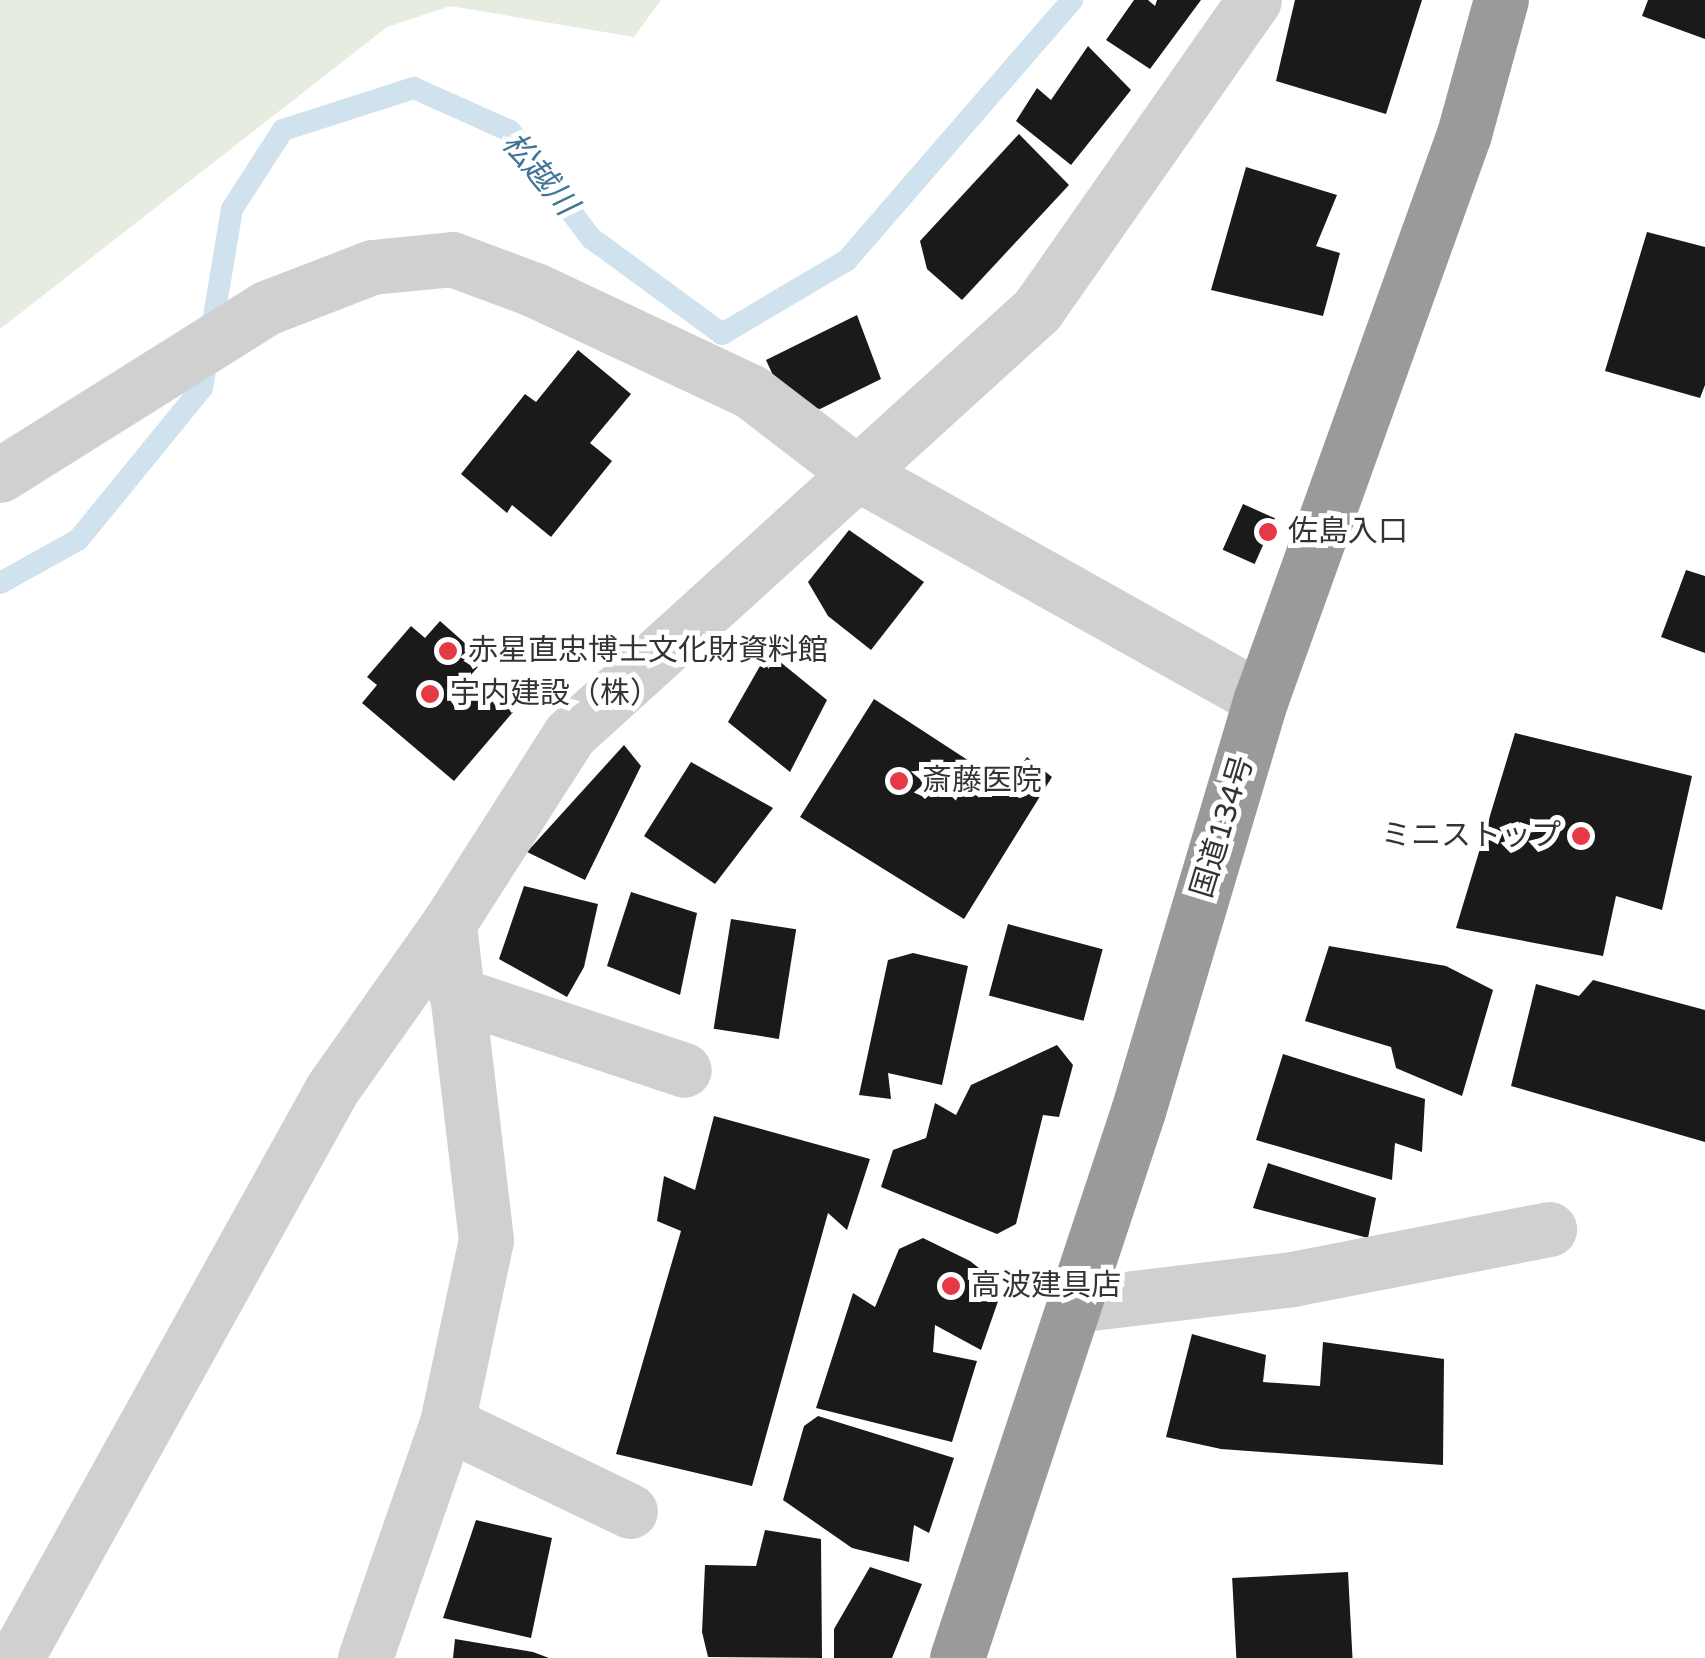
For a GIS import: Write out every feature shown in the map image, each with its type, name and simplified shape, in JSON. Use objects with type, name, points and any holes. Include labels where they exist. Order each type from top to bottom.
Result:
[{"type":"highway","name":"国道134号","points":[[957,1658],[1075,1305],[1261,699],[1464,134],[1501,0]]},
{"type":"street","points":[[16,1658],[332,1088],[449,924],[570,734],[1037,310],[1254,0]]},
{"type":"street","points":[[0,475],[266,308],[372,267],[452,259],[535,290],[750,391],[857,473],[1261,699]]},
{"type":"street","points":[[365,1658],[446,1422],[486,1240],[449,924]]},
{"type":"street","points":[[456,994],[684,1070]]},
{"type":"street","points":[[1075,1305],[1292,1279],[1548,1229]]},
{"type":"street","points":[[446,1422],[630,1511]]},
{"type":"shaded area","points":[[0,0],[661,0],[634,37],[450,6],[387,27],[0,329]]},
{"type":"building","points":[[1134,0],[1148,0],[1155,6],[1157,0],[1201,0],[1150,69],[1106,40]]},
{"type":"building","points":[[1295,0],[1422,0],[1386,114],[1276,81]]},
{"type":"building","points":[[1648,0],[1705,0],[1705,39],[1642,16]]},
{"type":"building","points":[[1088,46],[1131,90],[1071,165],[1016,121],[1037,88],[1051,100]]},
{"type":"building","points":[[1019,134],[1069,185],[962,300],[927,269],[920,241]]},
{"type":"building","points":[[1246,167],[1337,195],[1316,246],[1340,253],[1323,316],[1211,290]]},
{"type":"building","points":[[1647,232],[1705,247],[1705,385],[1700,398],[1605,371]]},
{"type":"building","points":[[857,315],[881,379],[820,409],[786,404],[766,360]]},
{"type":"building","points":[[578,350],[631,394],[590,443],[612,461],[551,537],[512,505],[507,513],[461,474],[525,394],[536,402]]},
{"type":"building","points":[[1243,504],[1275,518],[1255,564],[1223,550]]},
{"type":"building","points":[[849,530],[924,582],[871,650],[828,616],[808,582]]},
{"type":"building","points":[[1686,570],[1705,576],[1705,653],[1661,637]]},
{"type":"building","name":"宇内建設（株）","points":[[440,621],[484,660],[470,676],[513,712],[454,781],[362,703],[377,685],[367,677],[411,626],[425,638]]},
{"type":"building","points":[[768,652],[827,700],[790,772],[728,722]]},
{"type":"building","points":[[874,699],[1006,785],[1027,757],[1052,777],[964,919],[800,817]]},
{"type":"building","name":"ミニストップ","points":[[1515,733],[1692,776],[1662,910],[1616,896],[1603,956],[1456,928]]},
{"type":"building","points":[[624,745],[641,766],[585,880],[527,852]]},
{"type":"building","points":[[691,762],[773,808],[715,884],[644,836]]},
{"type":"building","points":[[524,886],[598,904],[584,967],[567,997],[499,959]]},
{"type":"building","points":[[631,892],[697,913],[680,995],[607,966]]},
{"type":"building","points":[[731,919],[796,929],[779,1039],[714,1029]]},
{"type":"building","points":[[1008,924],[1103,949],[1084,1021],[989,995]]},
{"type":"building","points":[[1329,946],[1446,966],[1493,990],[1462,1096],[1396,1068],[1391,1047],[1305,1021]]},
{"type":"building","points":[[913,953],[968,966],[942,1085],[888,1073],[891,1099],[859,1095],[888,960]]},
{"type":"building","points":[[1593,980],[1705,1010],[1705,1142],[1511,1086],[1536,984],[1579,996]]},
{"type":"building","points":[[1057,1045],[1073,1065],[1059,1117],[1043,1115],[1016,1224],[997,1234],[881,1187],[893,1150],[926,1138],[935,1103],[956,1115],[971,1085]]},
{"type":"building","points":[[1283,1054],[1425,1099],[1422,1152],[1395,1143],[1392,1180],[1256,1140]]},
{"type":"building","points":[[714,1116],[870,1159],[847,1230],[828,1213],[752,1486],[616,1454],[681,1231],[657,1221],[664,1176],[695,1190]]},
{"type":"building","points":[[1268,1163],[1376,1198],[1368,1238],[1253,1208]]},
{"type":"building","points":[[923,1238],[970,1261],[1003,1287],[981,1350],[935,1325],[933,1352],[977,1361],[952,1442],[816,1408],[853,1293],[875,1307],[899,1249]]},
{"type":"building","points":[[1192,1334],[1266,1355],[1263,1382],[1320,1386],[1323,1342],[1444,1359],[1443,1465],[1221,1449],[1166,1437]]},
{"type":"building","points":[[818,1416],[954,1458],[929,1533],[914,1525],[909,1562],[852,1548],[783,1500],[804,1426]]},
{"type":"building","points":[[476,1520],[552,1538],[531,1638],[443,1618]]},
{"type":"building","points":[[765,1530],[821,1539],[822,1658],[708,1657],[702,1632],[705,1565],[756,1566]]},
{"type":"building","points":[[870,1567],[922,1584],[892,1658],[834,1658],[834,1629]]},
{"type":"building","points":[[1348,1572],[1353,1658],[1236,1658],[1232,1578]]},
{"type":"building","points":[[455,1639],[533,1652],[549,1658],[453,1658]]},
{"type":"waterway","name":"松越川","points":[[0,583],[78,540],[202,388],[232,209],[283,130],[414,88],[510,131],[591,238],[722,334],[847,260],[1072,0]]},
{"type":"place","name":"佐島入口","points":[[1268,532]]},
{"type":"place","name":"赤星直忠博士文化財資料館","points":[[448,651]]},
{"type":"place","name":"宇内建設（株）","points":[[430,694]]},
{"type":"place","name":"斎藤医院","points":[[899,781]]},
{"type":"place","name":"ミニストップ","points":[[1581,836]]},
{"type":"place","name":"高波建具店","points":[[951,1286]]}]
